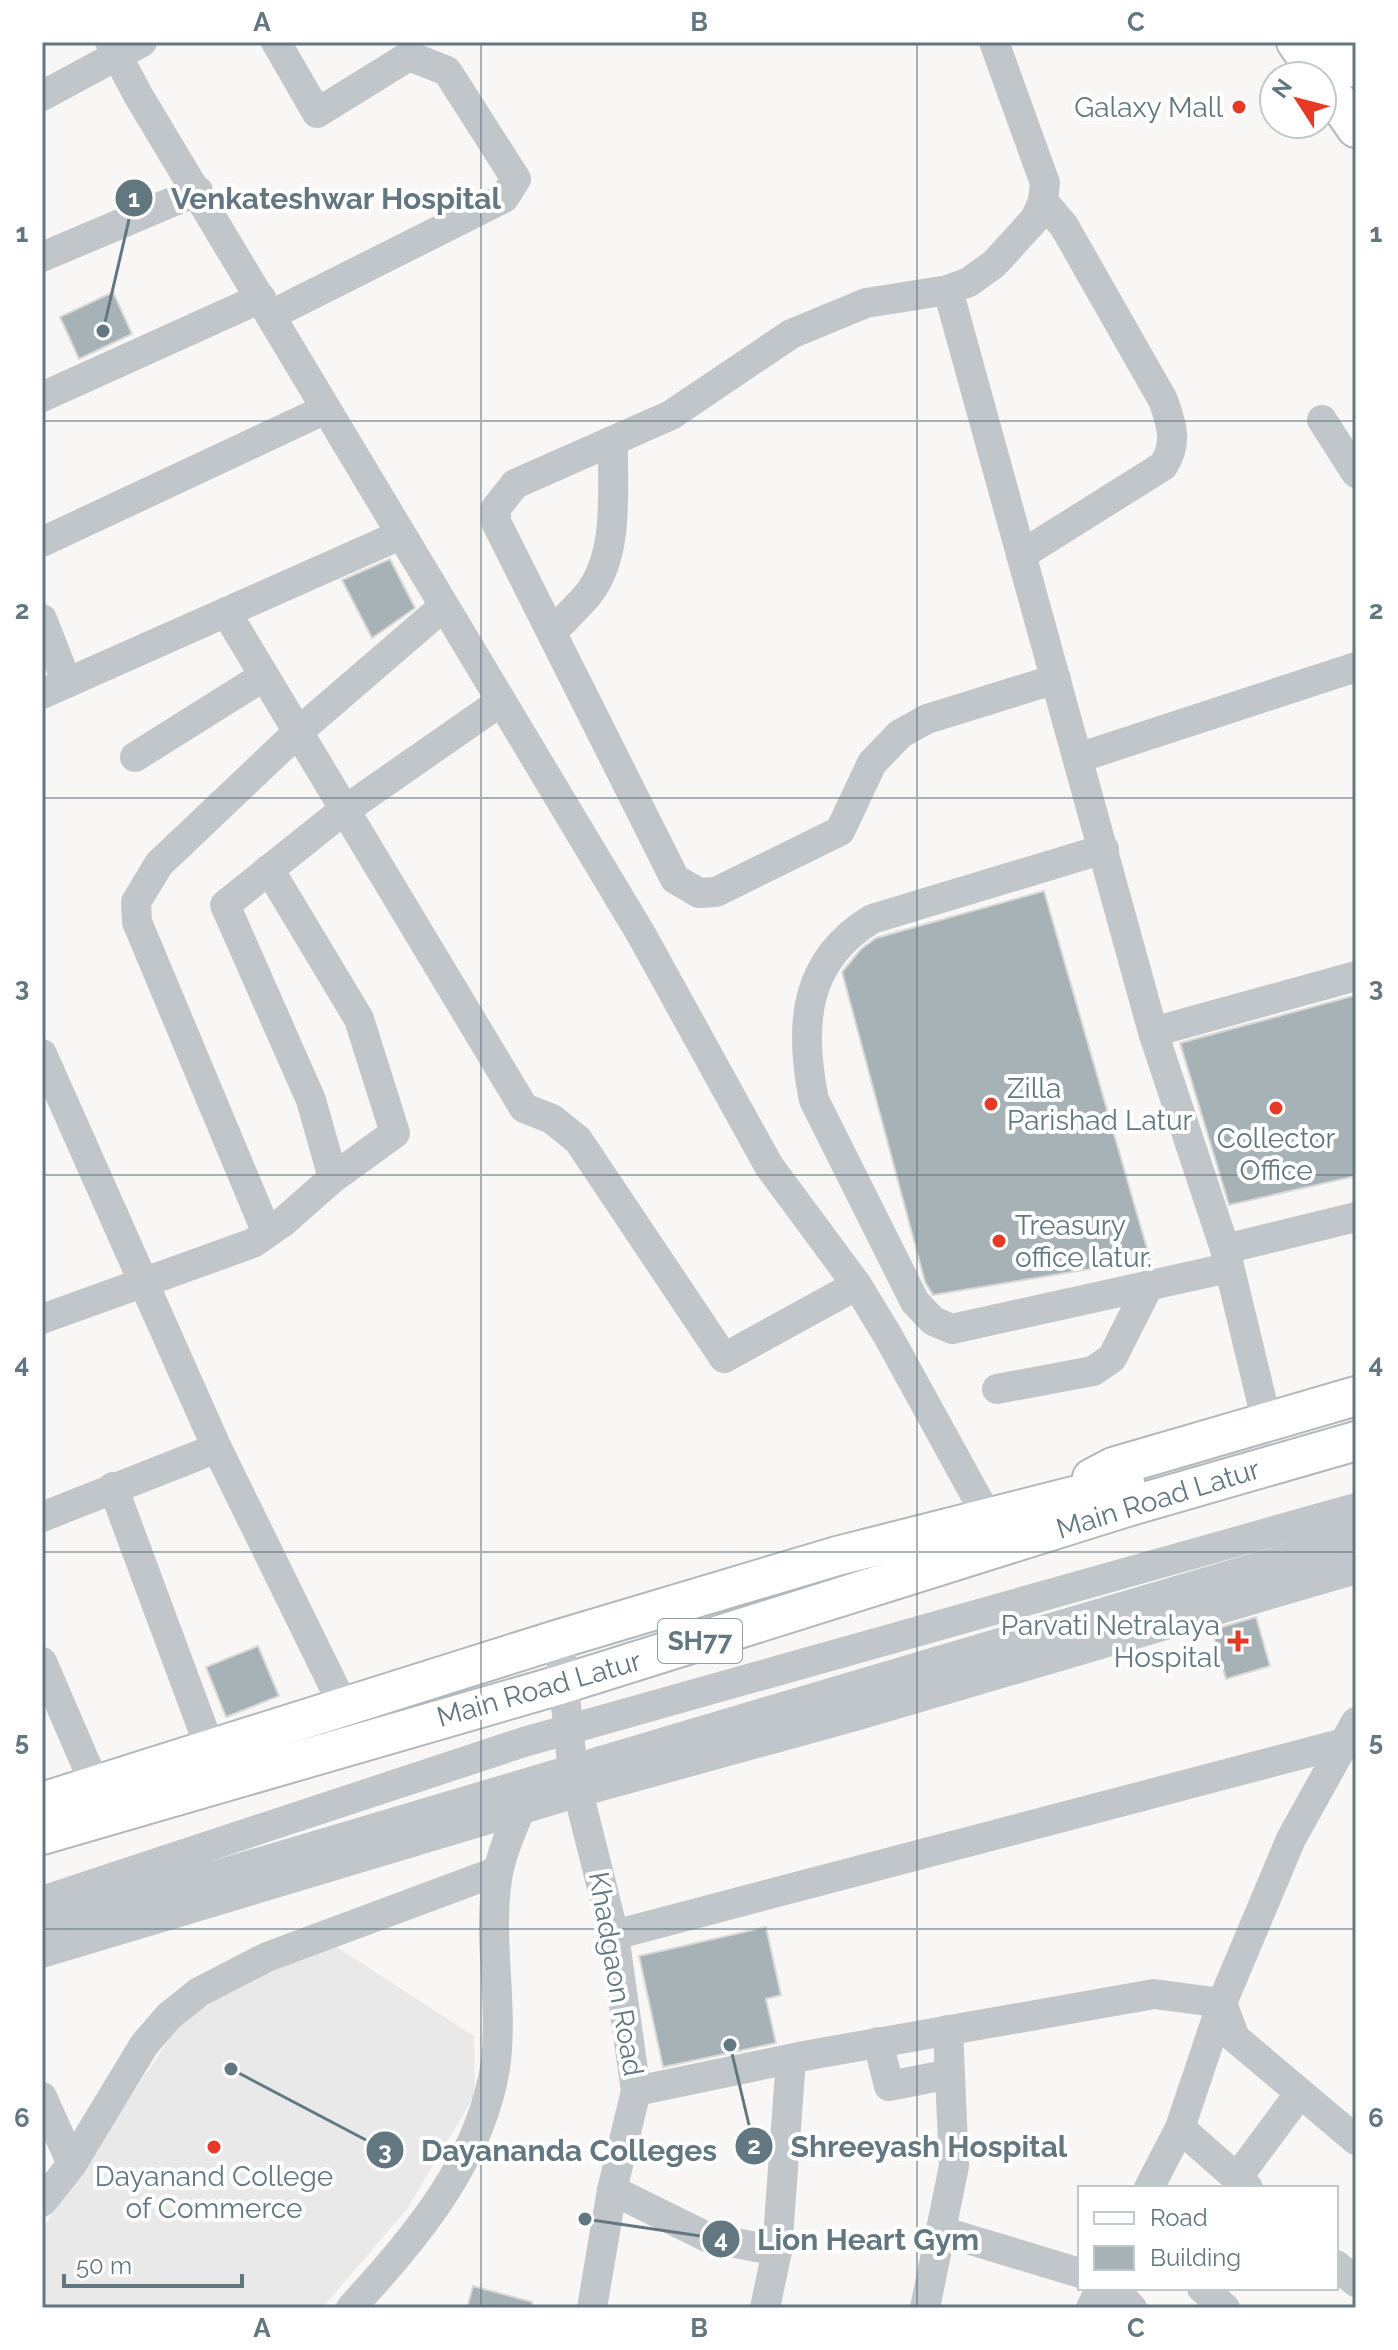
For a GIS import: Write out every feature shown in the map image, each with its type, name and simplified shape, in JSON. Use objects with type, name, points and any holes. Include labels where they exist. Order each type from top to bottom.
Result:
[{"type":"main road","points":[[1296,42],[1309,60]]},
{"type":"main road","points":[[1338,42],[1356,68]]},
{"type":"main road","points":[[1338,102],[1356,128]]},
{"type":"main road","name":"SH77","points":[[1046,1518],[1113,1467],[1356,1396]]},
{"type":"main road","name":"Main Road Latur","points":[[42,1835],[563,1684],[1046,1518],[1356,1422]]},
{"type":"main road","name":"Main Road Latur","points":[[42,1802],[559,1639],[837,1556],[988,1518],[1046,1518],[1356,1441]]},
{"type":"main road","name":"SH77","points":[[1046,1518],[1117,1530],[1356,1465]]},
{"type":"street","points":[[42,397],[266,307],[504,198],[516,179],[447,71],[409,56],[317,113],[276,42]]},
{"type":"street","points":[[994,42],[1045,183],[1043,201],[1035,219],[994,264],[969,282],[948,290],[866,303],[802,329],[671,415],[515,484],[496,508],[496,522],[675,879],[699,893],[716,892],[840,831],[872,763],[900,734],[927,719],[1056,679]]},
{"type":"street","points":[[42,96],[123,47],[138,95],[641,934],[769,1166],[857,1285],[988,1518]]},
{"type":"street","points":[[42,257],[198,191]]},
{"type":"street","points":[[1021,555],[1163,466],[1172,453],[1173,428],[1163,400],[1064,226],[1043,201]]},
{"type":"street","points":[[948,290],[1153,1032],[1226,1259],[1267,1423]]},
{"type":"street","points":[[42,542],[326,409]]},
{"type":"street","points":[[1322,420],[1356,473]]},
{"type":"street","points":[[552,633],[591,590],[603,563],[611,530],[613,441]]},
{"type":"street","points":[[42,619],[54,689],[400,535]]},
{"type":"street","points":[[267,1233],[137,922],[136,902],[159,864],[298,732],[443,607]]},
{"type":"street","points":[[226,612],[524,1108],[552,1119],[578,1140],[724,1358],[857,1285]]},
{"type":"street","points":[[1078,758],[1356,667]]},
{"type":"street","points":[[135,757],[264,676]]},
{"type":"street","points":[[333,1178],[311,1100],[225,905],[345,810],[500,702]]},
{"type":"street","points":[[1104,849],[872,919],[855,929],[827,956],[812,990],[807,1064],[821,1113],[915,1302],[933,1321],[952,1329],[1149,1285],[1356,1217]]},
{"type":"street","points":[[42,1319],[253,1243],[395,1133],[359,1019],[269,869]]},
{"type":"street","points":[[1153,1032],[1356,976]]},
{"type":"street","points":[[42,1054],[52,1108],[141,1281],[217,1448],[344,1707]]},
{"type":"street","points":[[997,1389],[1093,1371],[1112,1358],[1149,1285]]},
{"type":"street","points":[[43,1514],[217,1448]]},
{"type":"street","points":[[113,1487],[210,1748]]},
{"type":"street","points":[[42,1901],[568,1729],[1356,1508]]},
{"type":"street","points":[[42,1953],[520,1810],[576,1782],[765,1710],[1356,1538]]},
{"type":"street","points":[[42,1927],[576,1782],[915,1699],[1356,1569]]},
{"type":"street","name":"Khadgaon Road","points":[[559,1639],[576,1782],[614,1935],[636,2091],[612,2190],[592,2308]]},
{"type":"street","points":[[42,1662],[95,1785]]},
{"type":"street","points":[[614,1935],[1352,1732]]},
{"type":"street","points":[[1150,2186],[1180,2128],[1222,2003],[1291,1839],[1352,1732]]},
{"type":"street","points":[[351,2308],[401,2254],[440,2200],[486,2113],[496,2058],[495,1903],[498,1871],[520,1810]]},
{"type":"street","points":[[42,2202],[72,2164],[144,2045],[169,2016],[199,1992],[267,1957],[498,1871]]},
{"type":"street","points":[[636,2091],[878,2042],[1154,1994],[1222,2003]]},
{"type":"street","points":[[1222,2003],[1235,2038],[1356,2140]]},
{"type":"street","points":[[925,2308],[954,2166],[948,2030]]},
{"type":"street","points":[[878,2042],[889,2086],[950,2074]]},
{"type":"street","points":[[765,2308],[777,2251],[791,2059]]},
{"type":"street","points":[[1180,2128],[1242,2183],[1300,2093]]},
{"type":"street","points":[[42,2097],[72,2164]]},
{"type":"street","points":[[612,2190],[709,2238],[777,2251]]},
{"type":"street","points":[[941,2231],[1078,2272]]},
{"type":"street","points":[[1338,2267],[1356,2282]]},
{"type":"street","points":[[1091,2308],[1100,2290]]},
{"type":"street","points":[[1114,2290],[1132,2308]]},
{"type":"street","points":[[1204,2290],[1225,2308]]},
{"type":"shaded area","points":[[335,1946],[474,2036],[475,2095],[407,2209],[322,2308],[42,2308],[42,2229],[182,2020],[248,1978]]},
{"type":"building","points":[[113,292],[132,334],[79,359],[60,317]]},
{"type":"building","points":[[390,559],[415,608],[372,638],[342,580]]},
{"type":"building","name":"Zilla Parishad Latur","points":[[1044,891],[1150,1259],[933,1295],[925,1282],[842,972],[861,949],[876,938]]},
{"type":"building","name":"Collector Office","points":[[1356,995],[1356,1176],[1229,1205],[1180,1043]]},
{"type":"building","points":[[1256,1617],[1270,1666],[1226,1679],[1212,1630]]},
{"type":"building","points":[[258,1646],[279,1696],[226,1717],[206,1667]]},
{"type":"building","points":[[766,1927],[781,1995],[766,1999],[776,2043],[663,2067],[639,1956]]},
{"type":"building","points":[[473,2286],[532,2302],[532,2308],[467,2308]]},
{"type":"place","name":"Galaxy Mall","points":[[1239,107]]},
{"type":"place","name":"Venkateshwar Hospital","points":[[103,331]]},
{"type":"place","name":"Zilla Parishad Latur","points":[[991,1104]]},
{"type":"place","name":"Collector Office","points":[[1276,1108]]},
{"type":"place","name":"Treasury office latur.","points":[[999,1241]]},
{"type":"place","name":"Parvati Netralaya Hospital","points":[[1238,1641]]},
{"type":"place","name":"Shreeyash Hospital","points":[[730,2045]]},
{"type":"place","name":"Dayananda Colleges","points":[[231,2069]]},
{"type":"place","name":"Dayanand College of Commerce","points":[[214,2147]]},
{"type":"place","name":"Lion Heart Gym","points":[[585,2219]]}]
